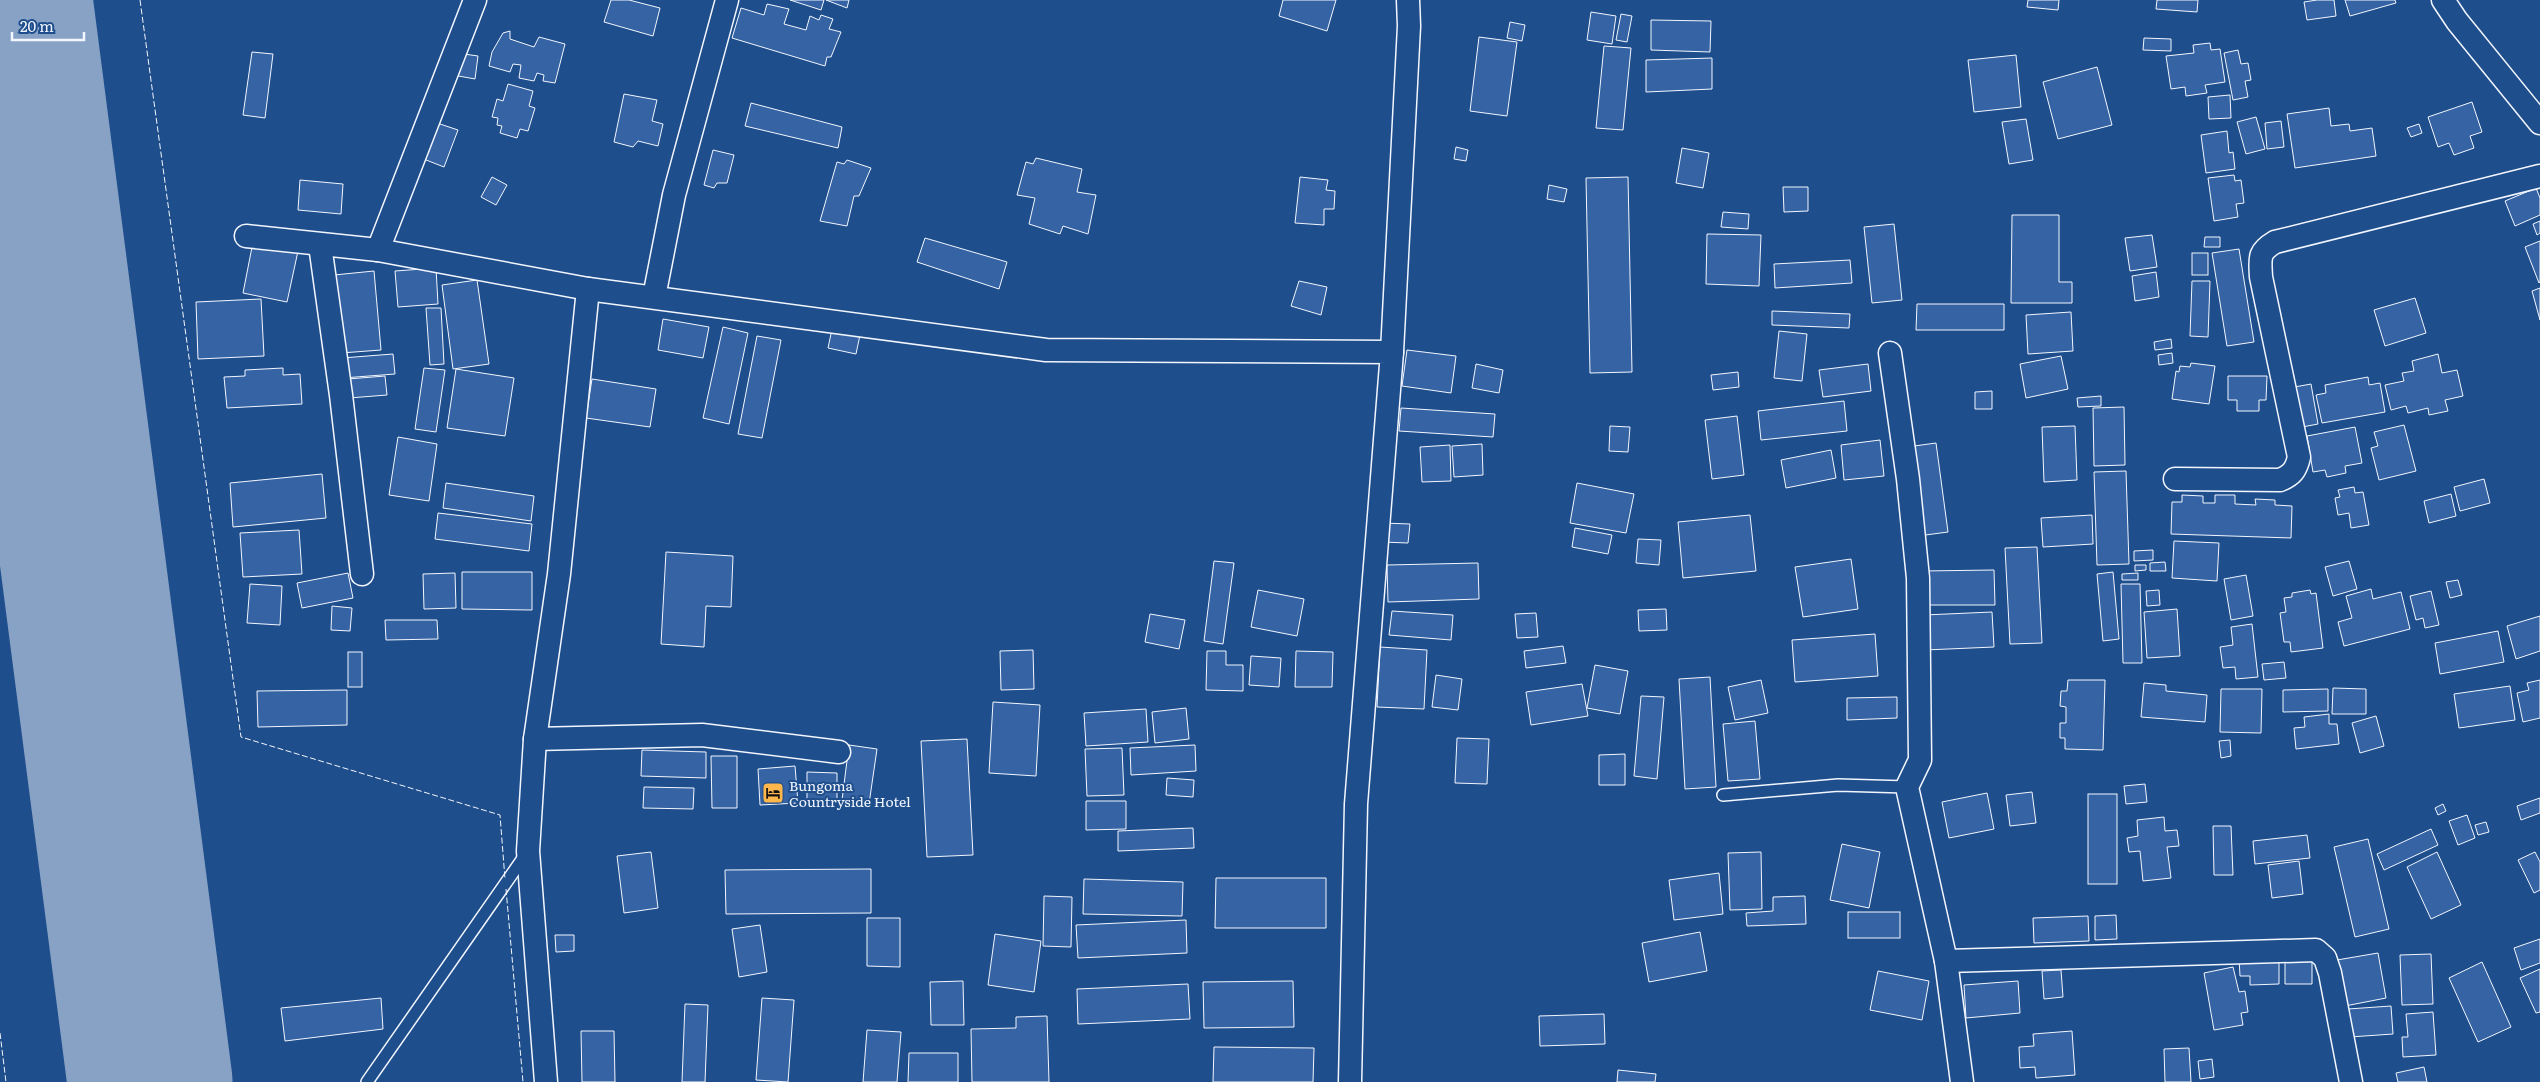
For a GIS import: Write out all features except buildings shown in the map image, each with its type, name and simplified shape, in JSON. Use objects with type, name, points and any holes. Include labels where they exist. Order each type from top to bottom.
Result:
[{"type":"street","points":[[378,250],[475,0]]},
{"type":"street","points":[[654,297],[674,195],[727,0]]},
{"type":"street","points":[[1350,1082],[1356,804],[1392,352],[1409,26],[1408,0]]},
{"type":"street","points":[[2443,0],[2457,22],[2540,123]]},
{"type":"street","points":[[2175,479],[2280,480],[2290,476],[2297,467],[2299,457],[2261,277],[2260,260],[2264,249],[2275,242],[2540,176]]},
{"type":"street","points":[[246,236],[378,250],[588,289],[1046,350],[1392,352]]},
{"type":"street","points":[[320,245],[341,394],[362,574]]},
{"type":"street","points":[[546,1082],[528,851],[535,739],[559,574],[588,289]]},
{"type":"street","points":[[1890,353],[1908,480],[1918,578],[1920,760],[1907,787],[1946,961],[1962,1082]]},
{"type":"street","points":[[535,739],[702,735],[839,752]]},
{"type":"street","points":[[1946,961],[2316,950],[2325,958],[2330,973],[2351,1082]]},
{"type":"lane","points":[[1724,795],[1838,785],[1907,787]]},
{"type":"lane","points":[[367,1082],[528,851]]},
{"type":"runway","points":[[10,0],[150,1082]]},
{"type":"fence","points":[[140,0],[241,737],[500,815],[505,879]]},
{"type":"fence","points":[[506,889],[523,1082]]},
{"type":"fence","points":[[0,1033],[6,1082]]},
{"type":"place","name":"Bungoma Countryside Hotel","points":[[773,793]]}]
